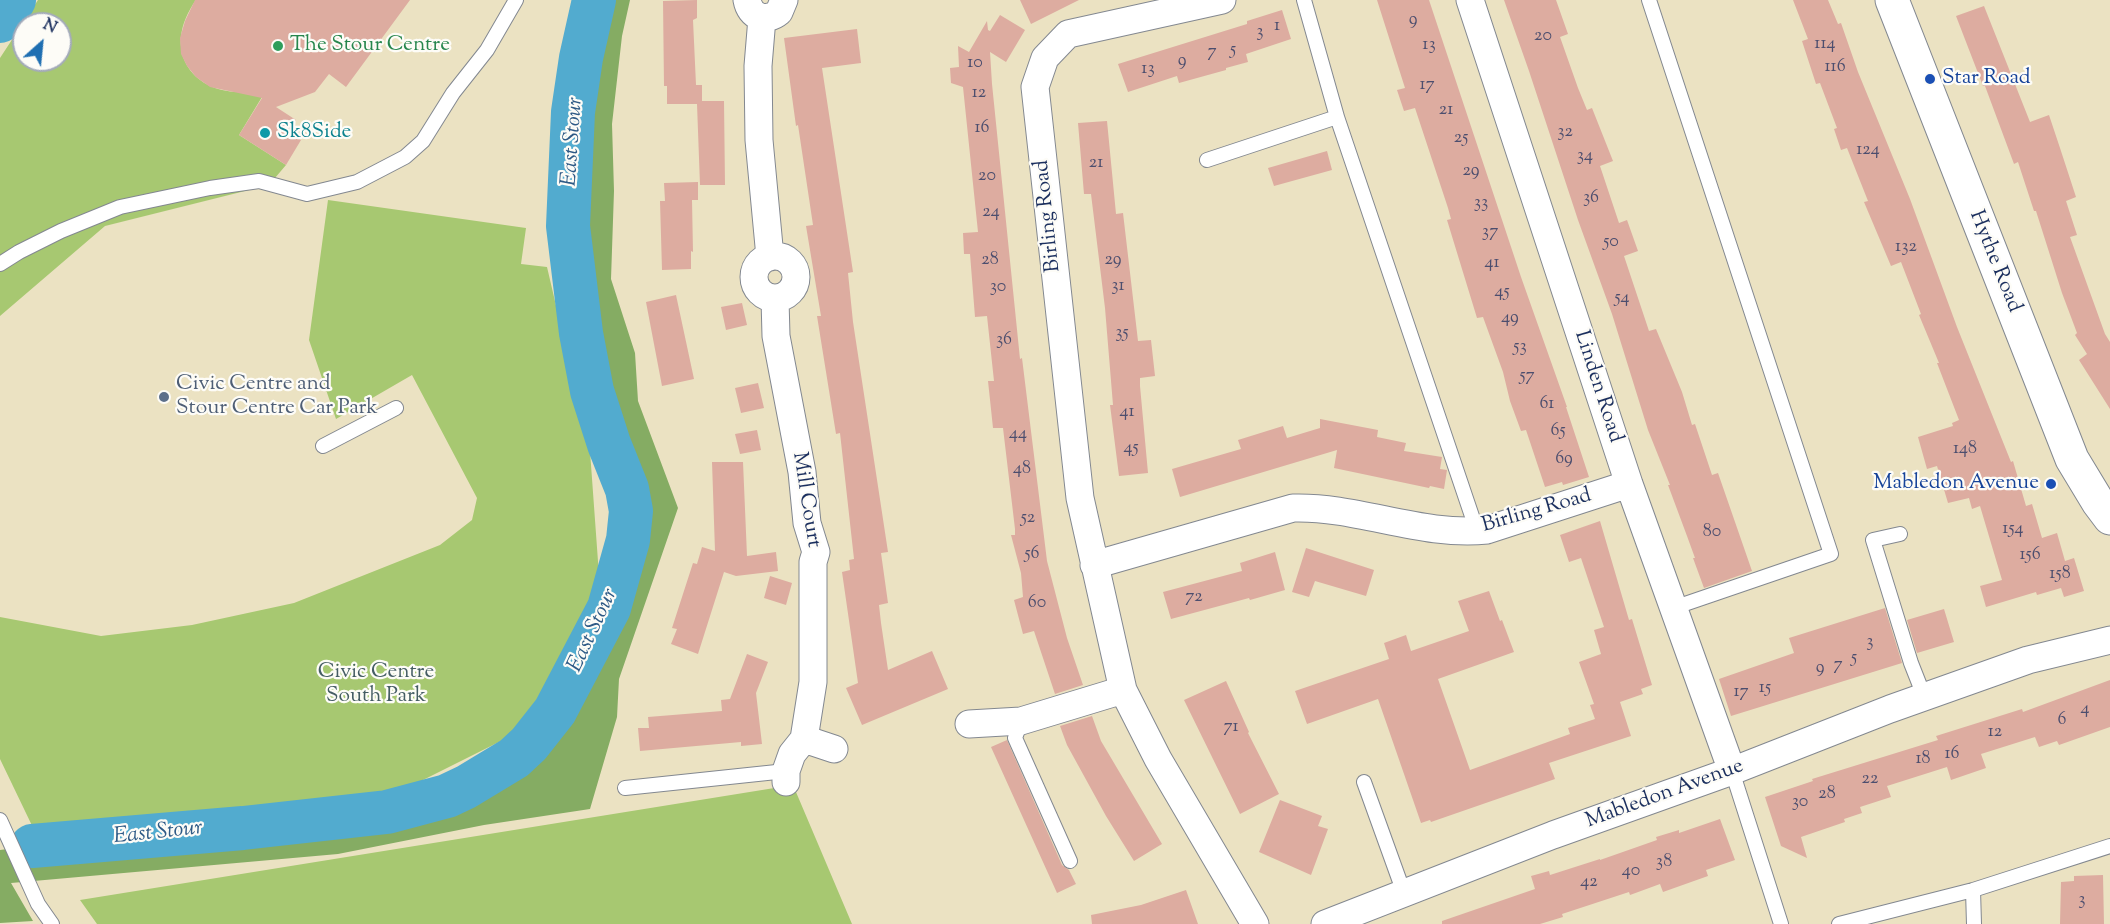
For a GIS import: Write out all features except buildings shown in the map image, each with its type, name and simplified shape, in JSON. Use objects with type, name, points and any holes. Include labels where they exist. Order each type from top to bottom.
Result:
[{"type":"main road","name":"Hythe Road","points":[[1895,1],[2072,459],[2110,518]]},
{"type":"street","name":"Mill Court","points":[[784,0],[780,12],[774,16],[754,9],[758,66],[759,140],[770,257],[784,258],[794,268],[796,274],[793,288],[788,294],[775,299],[776,336],[800,460],[807,523],[816,552],[813,562],[813,682],[804,739],[792,754],[786,776]]},
{"type":"street","name":"Birling Road","points":[[1222,0],[1068,34],[1045,58],[1035,87],[1080,498],[1123,690],[1158,759],[1255,924]]},
{"type":"street","name":"Linden Road","points":[[1470,0],[1629,484],[1732,771]]},
{"type":"street","name":"Birling Road","points":[[1094,565],[1293,508],[1319,508],[1416,526],[1476,531],[1488,530],[1629,484]]},
{"type":"street","name":"Mabledon Avenue","points":[[1325,924],[1924,696],[2028,660],[2110,640]]},
{"type":"street","points":[[969,724],[1021,721],[1123,690]]},
{"type":"street","points":[[804,739],[834,749]]},
{"type":"lane","points":[[0,264],[61,231],[120,207],[210,188],[259,181],[307,194],[357,182],[405,157],[423,141],[453,93],[487,50],[516,0]]},
{"type":"lane","points":[[1304,0],[1337,117],[1476,531]]},
{"type":"lane","points":[[1649,0],[1831,554],[1673,608]]},
{"type":"lane","points":[[1207,160],[1337,117]]},
{"type":"lane","points":[[323,446],[396,408]]},
{"type":"lane","points":[[1900,534],[1873,540],[1911,663],[1924,696]]},
{"type":"lane","points":[[1021,721],[1015,738],[1070,861]]},
{"type":"lane","points":[[1732,771],[1781,924]]},
{"type":"lane","points":[[625,788],[786,776]]},
{"type":"lane","points":[[1364,782],[1404,893]]},
{"type":"lane","points":[[0,820],[38,904],[52,924]]},
{"type":"lane","points":[[1839,924],[1974,890],[2110,846]]},
{"type":"lane","points":[[1974,890],[1974,924]]},
{"type":"green space","points":[[38,0],[196,0],[184,22],[181,41],[184,59],[193,74],[207,84],[225,91],[245,92],[268,87],[239,135],[286,165],[269,185],[105,226],[0,316],[0,58],[12,40],[12,72],[72,72],[72,12],[30,12]]},
{"type":"green space","points":[[599,0],[630,0],[622,36],[612,124],[614,191],[611,279],[635,353],[638,401],[678,508],[619,679],[617,717],[590,809],[484,825],[338,854],[11,883],[33,921],[0,923],[0,850],[447,796],[529,744],[609,608],[627,489],[592,391],[575,276],[571,134]]},
{"type":"green space","name":"Civic Centre South Park","points":[[328,200],[526,228],[521,264],[547,267],[590,451],[600,589],[576,658],[527,728],[409,787],[259,811],[37,836],[0,759],[0,617],[101,636],[192,625],[294,603],[440,545],[472,520],[477,498],[412,375],[336,419],[309,340]]},
{"type":"green space","points":[[793,785],[852,924],[97,924],[80,900]]},
{"type":"waterway","points":[[0,21],[14,0]]},
{"type":"waterway","name":"East Stour","points":[[32,846],[243,828],[387,812],[447,796],[466,787],[514,758],[529,744],[555,711],[609,608],[628,540],[631,511],[627,489],[609,444],[592,391],[581,333],[568,226],[573,112],[581,58],[594,0]]},
{"type":"place","name":"The Stour Centre","points":[[278,46]]},
{"type":"place","name":"Star Road","points":[[1930,79]]},
{"type":"place","name":"Sk8Side","points":[[265,133]]},
{"type":"place","name":"Civic Centre and Stour Centre Car Park","points":[[164,397]]},
{"type":"place","name":"Mabledon Avenue","points":[[2051,484]]}]
